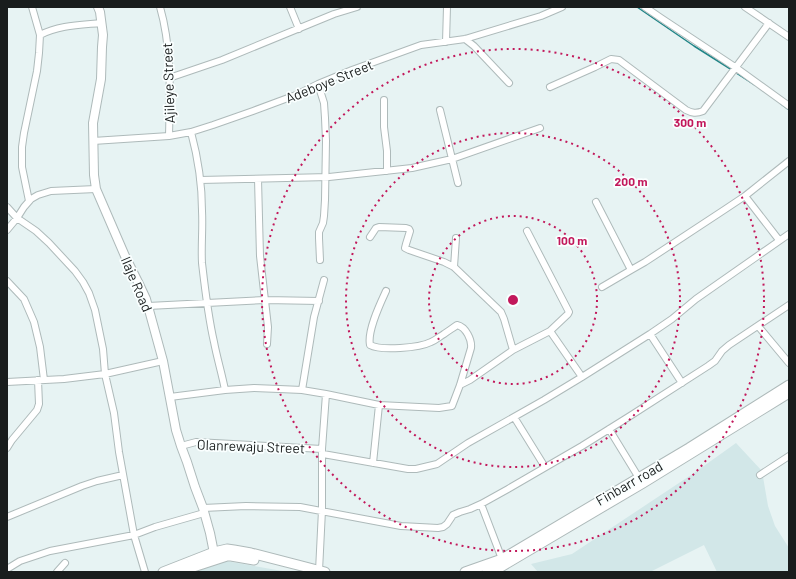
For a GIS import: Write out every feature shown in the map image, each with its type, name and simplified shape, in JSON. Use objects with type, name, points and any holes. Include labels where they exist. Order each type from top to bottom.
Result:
[{"type":"main road","name":"Finbarr road","points":[[487,572],[499,568],[643,484],[765,405],[789,385]]},
{"type":"main road","name":"Finbarr road","points":[[465,572],[502,559],[561,523],[765,405],[789,393]]},
{"type":"main road","points":[[215,556],[227,549],[322,571]]},
{"type":"main road","points":[[178,572],[190,567],[203,557],[231,556],[305,572]]},
{"type":"main road","points":[[163,572],[190,567]]},
{"type":"street","points":[[29,201],[22,167],[22,146],[37,71],[40,35],[32,7]]},
{"type":"street","name":"Ilaje Road","points":[[98,7],[103,35],[101,79],[93,123],[94,175],[96,190],[146,299],[163,361],[176,430],[210,533],[215,556]]},
{"type":"street","name":"Ajileye Street","points":[[160,7],[165,27],[170,66],[169,136]]},
{"type":"street","points":[[290,7],[299,29]]},
{"type":"street","points":[[169,78],[222,60],[334,14],[357,7]]},
{"type":"street","points":[[446,7],[446,42]]},
{"type":"street","name":"Adeboye Street","points":[[93,141],[169,136],[191,132],[253,111],[352,70],[421,45],[465,39],[541,16],[562,7]]},
{"type":"street","points":[[645,7],[733,70],[789,106]]},
{"type":"street","points":[[746,7],[789,37]]},
{"type":"street","points":[[40,35],[50,30],[59,28],[101,22]]},
{"type":"street","points":[[550,87],[611,59],[616,59],[686,110],[695,113],[703,111],[769,23]]},
{"type":"street","points":[[465,39],[474,46],[509,83]]},
{"type":"street","points":[[318,84],[324,103],[325,118],[325,200],[324,216],[319,232],[320,260]]},
{"type":"street","points":[[384,100],[387,171]]},
{"type":"street","points":[[440,110],[458,183]]},
{"type":"street","points":[[200,180],[325,177],[412,168],[452,158],[540,128]]},
{"type":"street","points":[[191,132],[197,155],[200,180],[202,210],[202,261],[207,302],[225,390]]},
{"type":"street","points":[[602,287],[644,262],[718,214],[789,161]]},
{"type":"street","points":[[258,179],[260,256],[268,327],[267,344]]},
{"type":"street","points":[[7,230],[17,218],[24,206],[38,195],[51,191],[96,190]]},
{"type":"street","points":[[744,196],[779,240]]},
{"type":"street","points":[[596,202],[630,270]]},
{"type":"street","points":[[7,207],[17,218],[36,231],[49,243],[75,271],[89,293],[95,310],[103,349],[105,374],[114,413],[134,535],[145,572]]},
{"type":"street","points":[[370,237],[376,228],[379,227],[409,229],[410,231],[405,248],[454,266],[501,312],[513,350]]},
{"type":"street","points":[[460,385],[470,380],[513,350],[550,331],[569,312],[527,231]]},
{"type":"street","name":"Olanrewaju Street","points":[[181,446],[196,442],[322,451],[373,463],[408,469],[416,469],[438,464],[468,443],[582,377],[650,334],[789,234]]},
{"type":"street","points":[[454,266],[456,238]]},
{"type":"street","points":[[302,390],[314,317],[324,280]]},
{"type":"street","points":[[7,281],[24,299],[34,322],[40,347],[41,380],[37,410],[7,448]]},
{"type":"street","points":[[170,397],[254,388],[302,390],[379,405],[427,408],[452,406],[454,404],[472,343],[465,330],[457,325],[433,342],[421,346],[389,348],[373,347],[370,345],[370,335],[377,310],[386,291]]},
{"type":"street","points":[[148,306],[207,302],[319,300]]},
{"type":"street","points":[[7,569],[20,562],[50,551],[134,535],[203,511],[246,506],[300,507],[401,526],[438,528],[447,524],[453,516],[481,504],[609,430],[708,366],[715,361],[722,351],[729,345],[789,305]]},
{"type":"street","points":[[758,326],[789,363]]},
{"type":"street","points":[[550,331],[582,377]]},
{"type":"street","points":[[650,334],[682,383]]},
{"type":"street","points":[[7,382],[64,379],[105,374],[163,361]]},
{"type":"street","points":[[322,571],[322,451],[326,394]]},
{"type":"street","points":[[373,463],[379,405]]},
{"type":"street","points":[[514,417],[545,467]]},
{"type":"street","points":[[609,430],[639,478]]},
{"type":"street","points":[[760,475],[789,456]]},
{"type":"street","points":[[7,517],[82,486],[123,475]]},
{"type":"street","points":[[481,504],[502,559]]},
{"type":"street","points":[[57,572],[65,563]]},
{"type":"shaded area","points":[[736,443],[762,471],[768,506],[775,526],[789,548],[789,572],[717,572],[704,545],[650,572],[538,572],[531,564],[572,554],[694,473]]},
{"type":"shaded area","points":[[220,560],[288,572],[201,572],[200,569]]},
{"type":"waterway","points":[[637,7],[732,70]]},
{"type":"waterway","points":[[735,72],[755,85]]},
{"type":"waterway","points":[[781,104],[789,110]]}]
